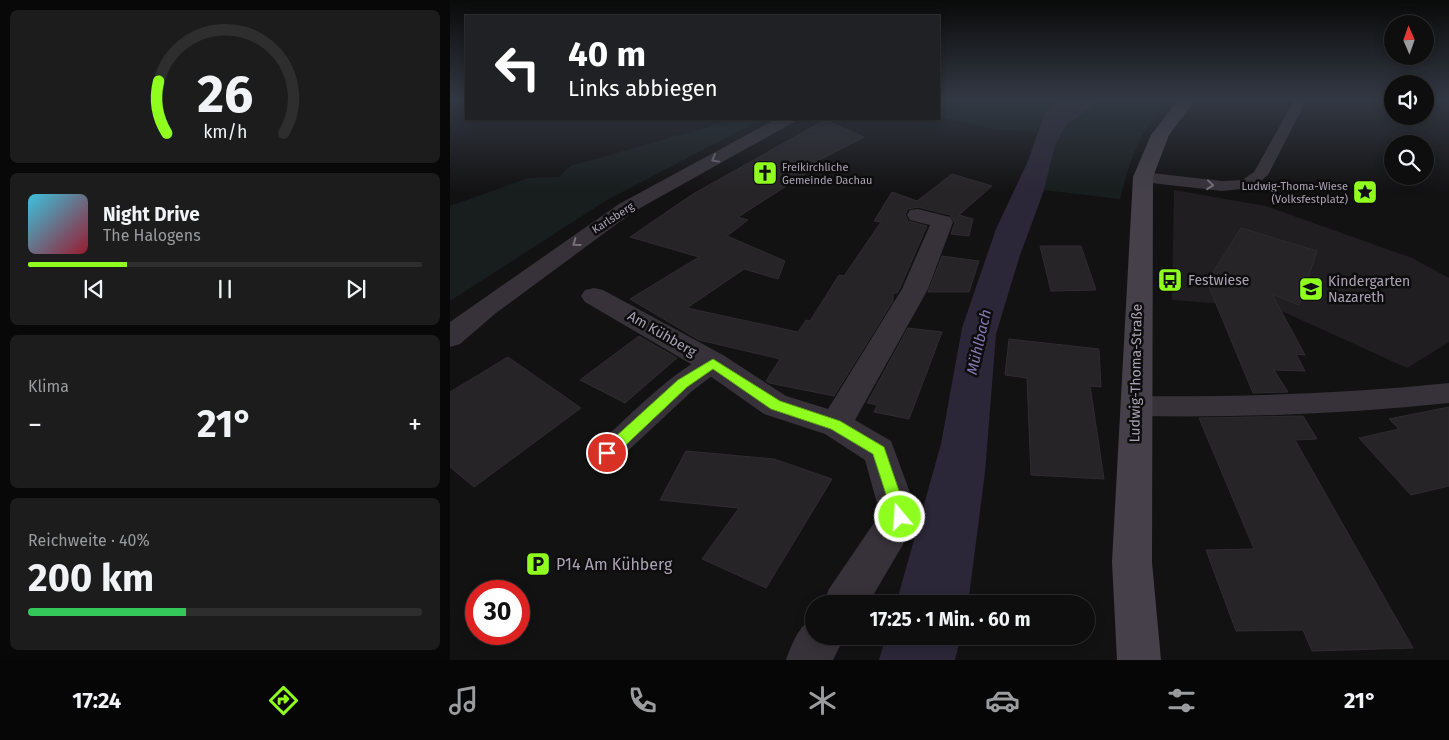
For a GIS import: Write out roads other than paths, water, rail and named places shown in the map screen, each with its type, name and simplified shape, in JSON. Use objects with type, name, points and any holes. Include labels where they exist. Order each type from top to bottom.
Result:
[{"type":"main road","name":"Ludwig-Thoma-Straße","points":[[1139,657],[1132,562],[1143,177],[1151,149],[1162,130]]},
{"type":"street","name":"Karlsberg","points":[[450,337],[487,308],[626,208],[768,130]]},
{"type":"street","points":[[836,425],[915,289],[942,222],[918,215]]},
{"type":"street","name":"Am Kühberg","points":[[594,296],[713,363],[775,405],[836,425],[879,451],[900,517],[850,595]]},
{"type":"street","points":[[808,660],[817,645]]},
{"type":"lane","points":[[1143,177],[1222,186],[1246,185],[1260,176],[1285,130]]},
{"type":"lane","points":[[607,453],[683,384],[713,363]]},
{"type":"lane","points":[[1135,406],[1217,408],[1364,402],[1449,393]]},
{"type":"water","name":"Mühlbach","points":[[1039,130],[1063,130],[1055,146],[1044,190],[1019,258],[996,334],[985,472],[969,595],[899,595],[941,444],[962,328],[996,229],[1028,161]]},
{"type":"water","points":[[883,645],[959,645],[955,660],[879,660]]},
{"type":"place","name":"Freikirchliche Gemeinde Dachau","points":[[765,173]]},
{"type":"place","name":"Ludwig-Thoma-Wiese (Volksfestplatz)","points":[[1365,192]]},
{"type":"place","name":"Festwiese","points":[[1170,280]]},
{"type":"place","name":"Kindergarten Nazareth","points":[[1311,289]]},
{"type":"place","name":"P14 Am Kühberg","points":[[538,564]]}]
